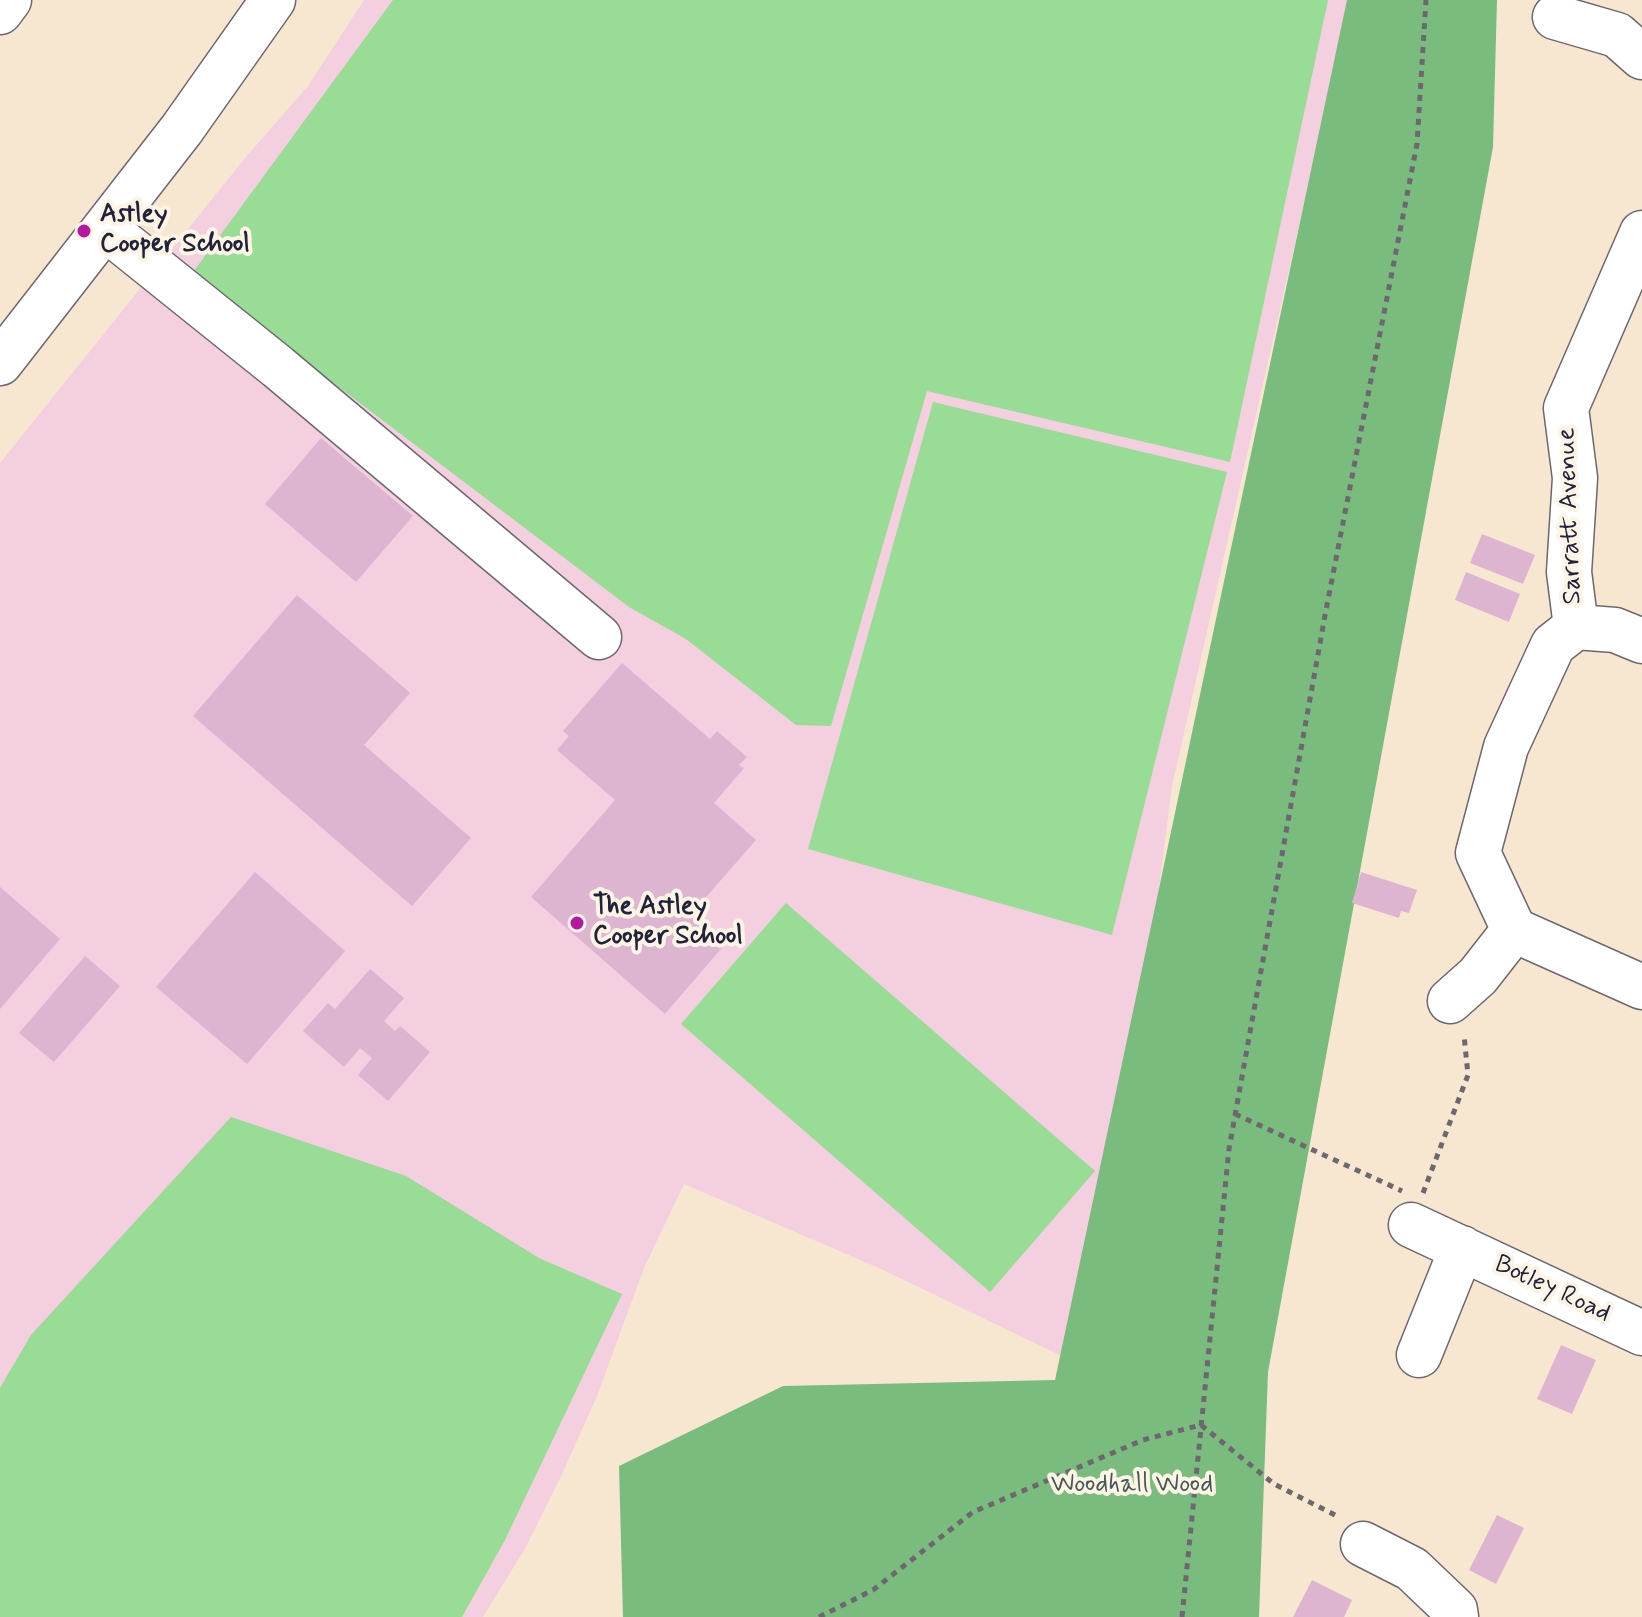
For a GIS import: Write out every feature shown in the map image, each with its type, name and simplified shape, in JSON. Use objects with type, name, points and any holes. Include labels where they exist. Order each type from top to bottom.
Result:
[{"type":"street","points":[[0,12],[9,0]]},
{"type":"street","points":[[0,363],[182,129],[255,6]]},
{"type":"street","points":[[1555,17],[1617,35],[1642,57]]},
{"type":"street","points":[[106,229],[278,367],[599,637]]},
{"type":"street","name":"Sarratt Avenue","points":[[1514,930],[1478,853],[1490,741],[1553,645],[1576,627],[1569,572],[1575,478],[1566,408],[1633,281],[1642,233]]},
{"type":"street","points":[[1576,627],[1615,630],[1642,641]]},
{"type":"street","points":[[1451,1000],[1478,976],[1514,930],[1642,987]]},
{"type":"street","name":"Botley Road","points":[[1416,1212],[1462,1248],[1642,1333]]},
{"type":"street","name":"Botley Road","points":[[1419,1355],[1462,1248]]},
{"type":"street","points":[[1363,1544],[1412,1569],[1455,1610],[1456,1617]]},
{"type":"path","points":[[1182,1617],[1229,1149],[1326,610],[1417,144],[1426,0]]},
{"type":"path","points":[[1235,1114],[1416,1212],[1468,1075],[1451,1000]]},
{"type":"path","points":[[1201,1425],[1274,1484],[1353,1524],[1363,1544]]},
{"type":"path","points":[[819,1617],[873,1590],[973,1512],[1143,1440],[1201,1425]]},
{"type":"shaded area","name":"The Astley Cooper School","points":[[364,0],[1350,0],[1172,786],[1137,1060],[1128,1388],[881,1269],[684,1184],[644,1268],[597,1396],[563,1472],[526,1547],[483,1617],[0,1617],[0,463],[245,158],[308,86]]},
{"type":"green space","points":[[393,0],[1328,0],[1230,462],[927,391],[831,726],[796,725],[686,639],[629,607],[191,275]]},
{"type":"green space","name":"Woodhall Wood","points":[[1347,0],[1497,0],[1493,147],[1268,1372],[1259,1617],[623,1617],[619,1466],[783,1386],[1055,1380]]},
{"type":"green space","points":[[933,402],[1227,472],[1112,935],[808,849]]},
{"type":"green space","points":[[786,903],[1095,1171],[990,1292],[681,1024]]},
{"type":"green space","points":[[231,1117],[406,1176],[539,1258],[622,1294],[505,1540],[462,1617],[0,1617],[0,1388],[31,1335]]},
{"type":"building","points":[[321,438],[413,516],[356,582],[265,504]]},
{"type":"building","points":[[1482,534],[1535,555],[1523,584],[1470,563]]},
{"type":"building","points":[[1466,572],[1520,594],[1509,622],[1455,600]]},
{"type":"building","points":[[297,595],[410,693],[364,745],[471,838],[412,906],[193,716]]},
{"type":"building","points":[[622,663],[710,739],[717,731],[747,757],[739,765],[744,768],[714,803],[756,840],[692,913],[726,943],[665,1014],[531,897],[615,800],[557,750],[569,736],[563,731]]},
{"type":"building","points":[[255,872],[345,951],[247,1064],[156,987]]},
{"type":"building","points":[[1361,872],[1417,890],[1409,913],[1401,911],[1399,918],[1352,903]]},
{"type":"building","points":[[0,887],[60,939],[0,1009]]},
{"type":"building","points":[[85,956],[120,986],[54,1062],[19,1033]]},
{"type":"building","points":[[370,969],[404,998],[384,1021],[395,1031],[400,1026],[430,1052],[388,1101],[358,1075],[372,1058],[360,1048],[344,1067],[303,1031],[328,1003],[335,1009]]},
{"type":"building","points":[[1561,1345],[1596,1360],[1572,1414],[1537,1399]]},
{"type":"building","points":[[1497,1515],[1524,1528],[1496,1584],[1469,1570]]},
{"type":"building","points":[[1312,1580],[1352,1600],[1344,1617],[1293,1617]]},
{"type":"place","name":"Astley Cooper School","points":[[84,231]]},
{"type":"place","name":"The Astley Cooper School","points":[[577,923]]}]
